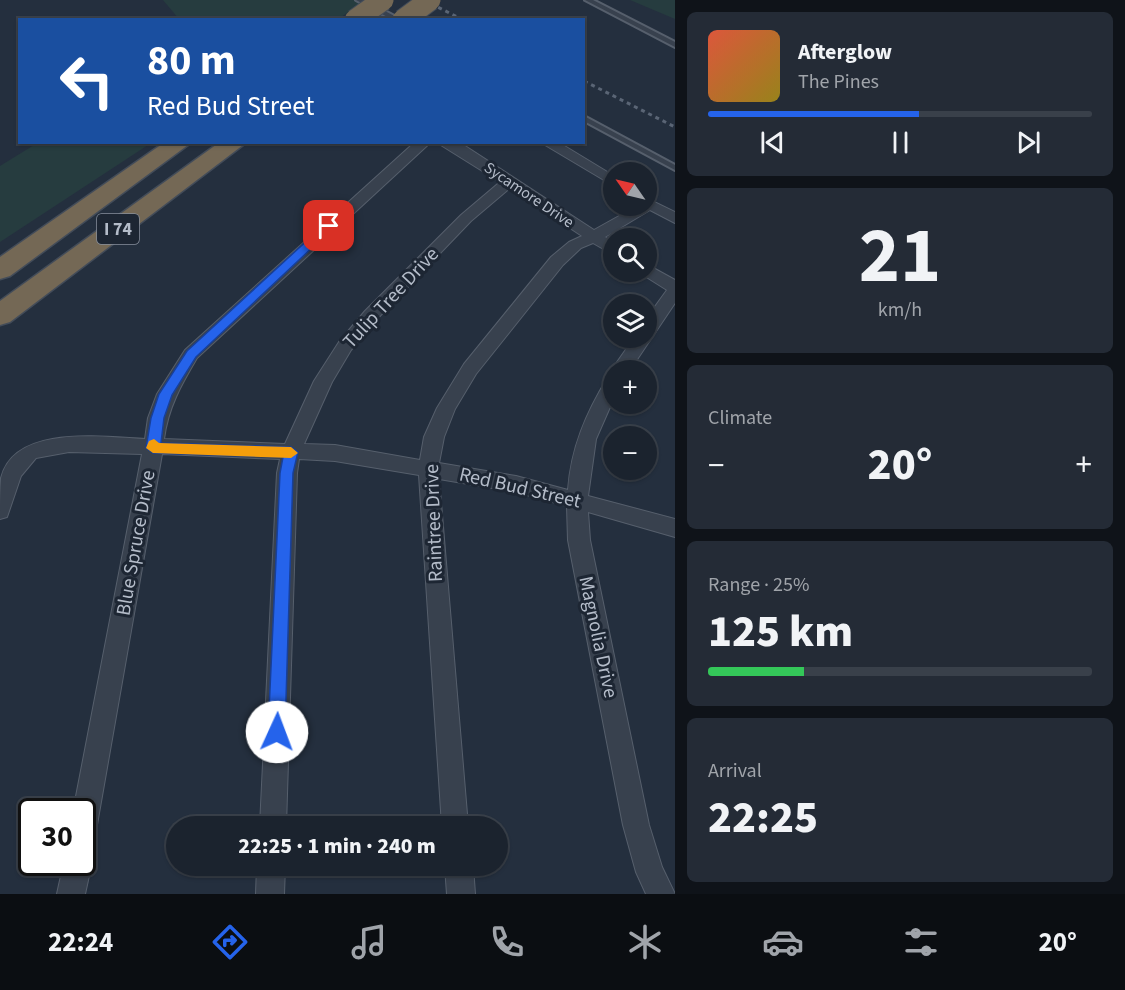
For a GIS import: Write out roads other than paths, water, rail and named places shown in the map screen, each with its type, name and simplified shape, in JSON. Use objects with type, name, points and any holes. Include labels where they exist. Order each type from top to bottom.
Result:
[{"type":"highway","points":[[358,18],[383,0]]},
{"type":"highway","points":[[404,18],[430,0]]},
{"type":"highway","name":"I 74","points":[[0,270],[178,144]]},
{"type":"highway","name":"I 74","points":[[0,315],[233,144]]},
{"type":"street","name":"Blue Spruce Drive","points":[[89,798],[157,418],[166,394],[191,354],[421,144]]},
{"type":"street","name":"Sycamore Drive","points":[[448,144],[481,163],[603,244]]},
{"type":"street","points":[[550,144],[603,175]]},
{"type":"street","name":"Tulip Tree Drive","points":[[273,816],[286,473],[291,452],[323,381],[345,346],[371,315],[466,218],[508,182]]},
{"type":"street","points":[[657,208],[675,218]]},
{"type":"street","name":"Raintree Drive","points":[[454,816],[428,468],[434,437],[446,408],[470,369],[557,261],[575,245],[592,238],[627,216]]},
{"type":"street","points":[[657,277],[675,289],[657,316]]},
{"type":"street","name":"Magnolia Drive","points":[[603,398],[589,426],[580,463],[576,501],[586,582],[593,606],[636,825],[650,872],[660,894]]},
{"type":"street","name":"Red Bud Street","points":[[0,511],[12,474],[22,459],[41,448],[69,445],[335,453],[516,484],[675,528]]},
{"type":"street","points":[[71,894],[75,876]]},
{"type":"street","points":[[270,894],[271,876]]},
{"type":"street","points":[[460,876],[461,894]]},
{"type":"lane","points":[[359,0],[397,18]]},
{"type":"lane","points":[[588,0],[675,45]]},
{"type":"lane","points":[[585,119],[675,168]]},
{"type":"railway","points":[[424,0],[459,18]]},
{"type":"railway","points":[[585,82],[675,127]]}]
